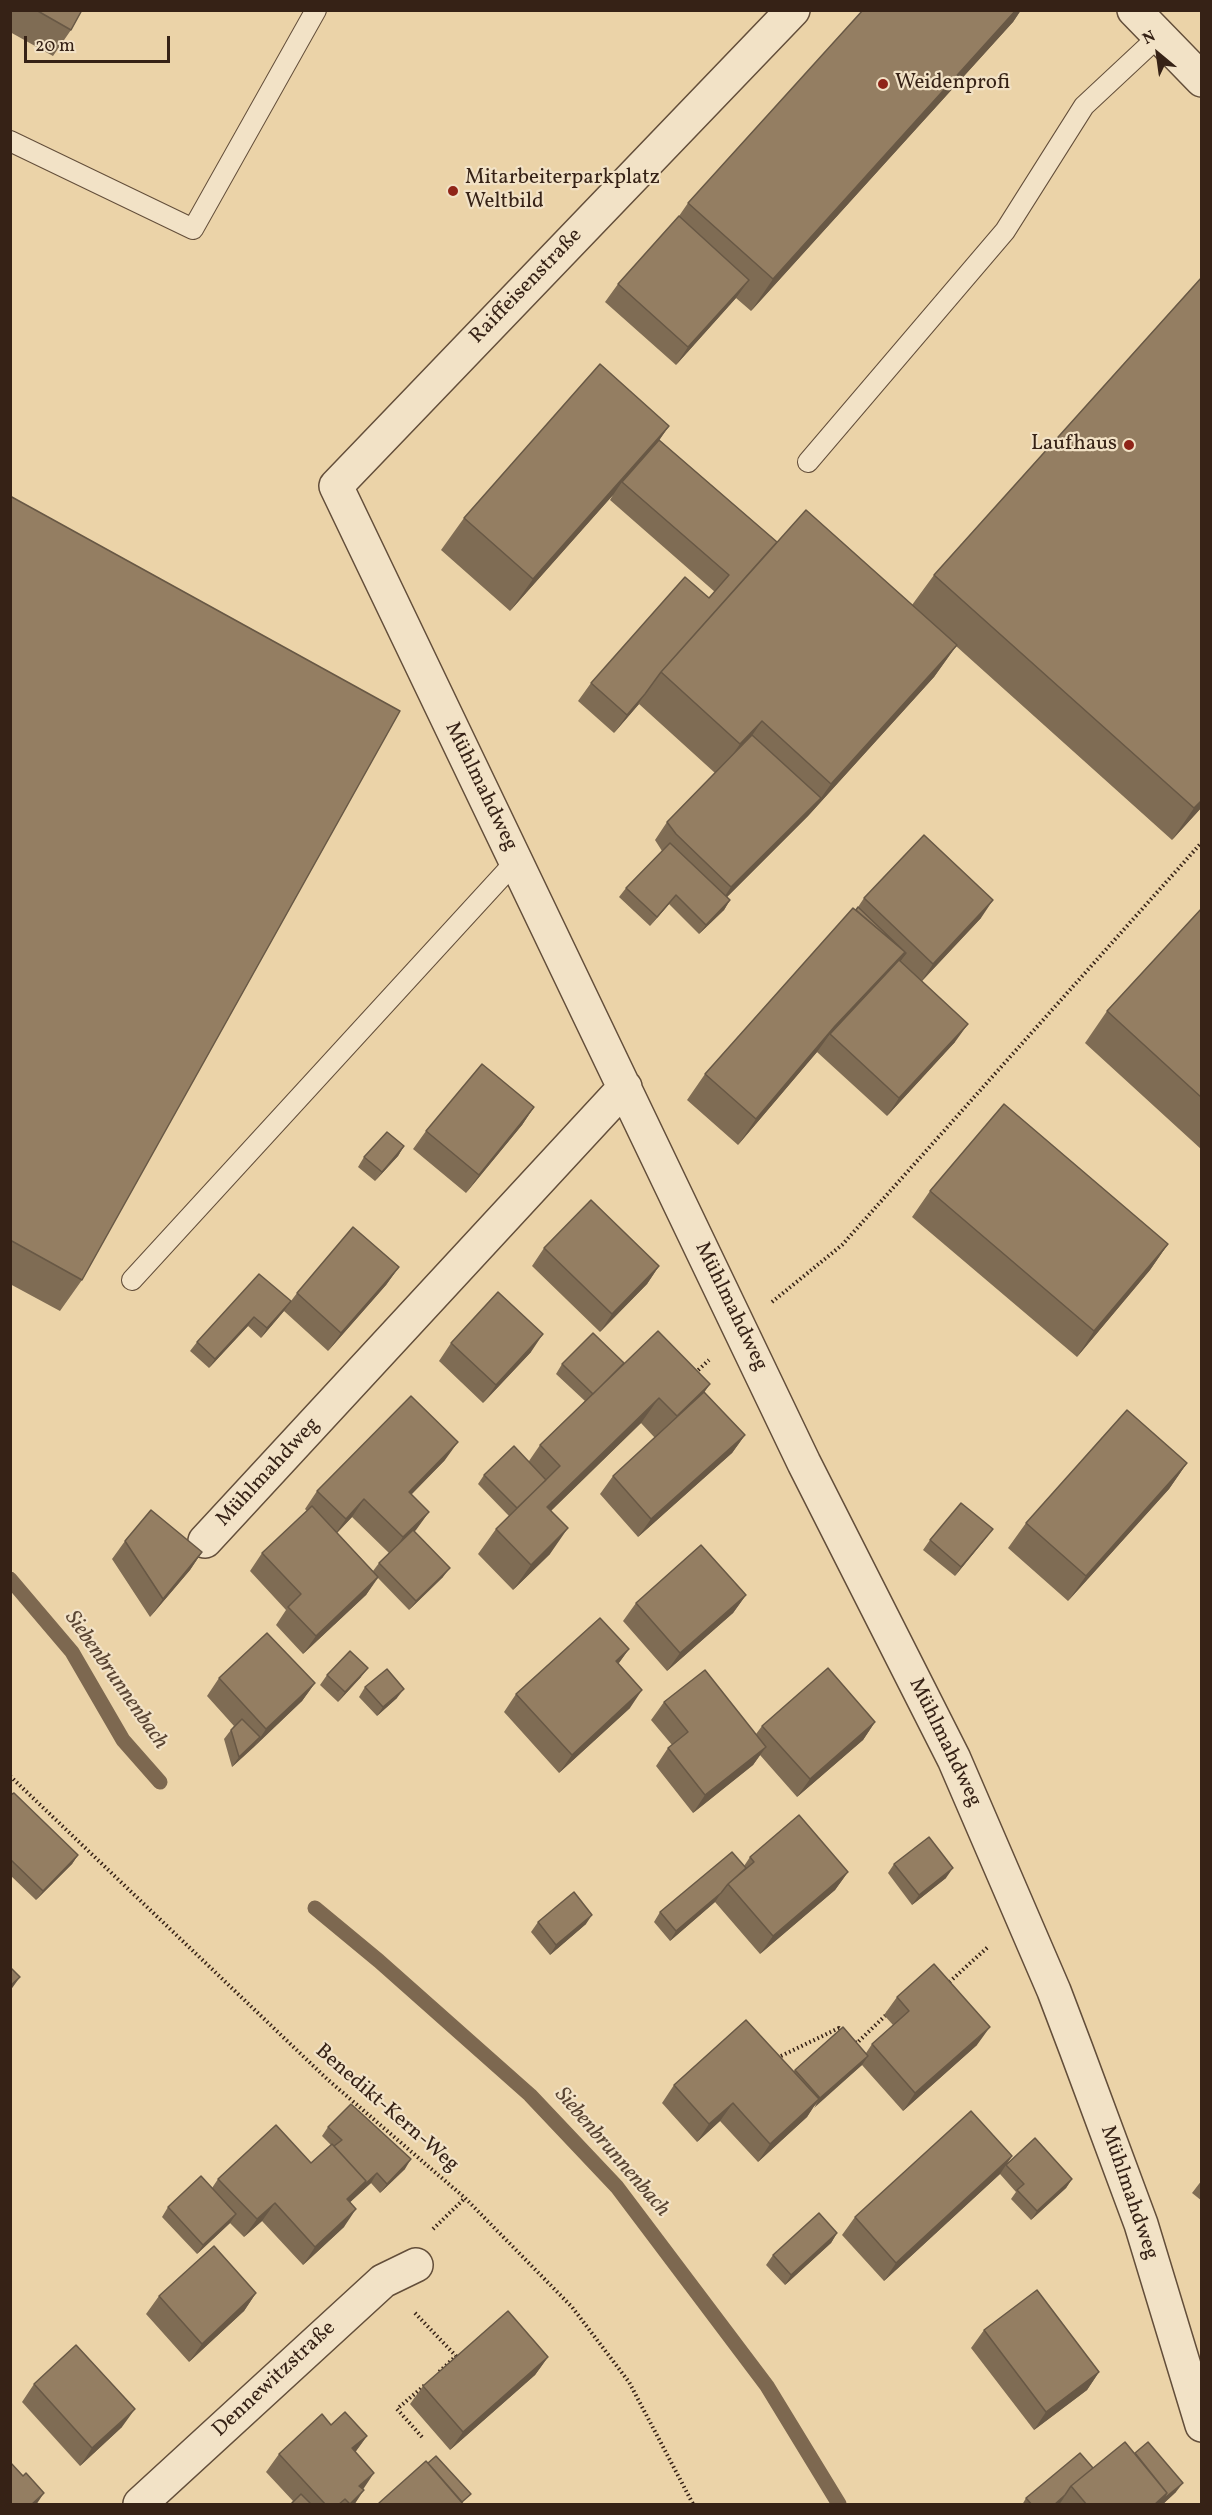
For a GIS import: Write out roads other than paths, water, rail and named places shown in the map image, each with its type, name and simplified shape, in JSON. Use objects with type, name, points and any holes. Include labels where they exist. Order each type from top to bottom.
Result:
[{"type":"street","name":"Raiffeisenstraße","points":[[336,486],[793,10]]},
{"type":"street","points":[[1134,10],[1202,80]]},
{"type":"street","name":"Mühlmahdweg","points":[[336,486],[804,1463],[954,1759],[1054,1991],[1141,2224],[1202,2425]]},
{"type":"street","name":"Mühlmahdweg","points":[[205,1541],[625,1087]]},
{"type":"street","name":"Dennewitzstraße","points":[[140,2505],[383,2281],[416,2265]]},
{"type":"lane","points":[[10,141],[193,229],[316,10]]},
{"type":"lane","points":[[808,462],[1005,231],[1084,106],[1159,36]]},
{"type":"lane","points":[[132,1280],[516,861]]},
{"type":"waterway","name":"Siebenbrunnenbach","points":[[10,1579],[72,1652],[123,1740],[160,1782]]},
{"type":"waterway","name":"Siebenbrunnenbach","points":[[315,1908],[379,1961],[530,2095],[617,2187],[767,2386],[839,2504]]},
{"type":"place","name":"Weidenprofi","points":[[883,84]]},
{"type":"place","name":"Mitarbeiterparkplatz Weltbild","points":[[453,191]]},
{"type":"place","name":"Laufhaus","points":[[1129,445]]}]
